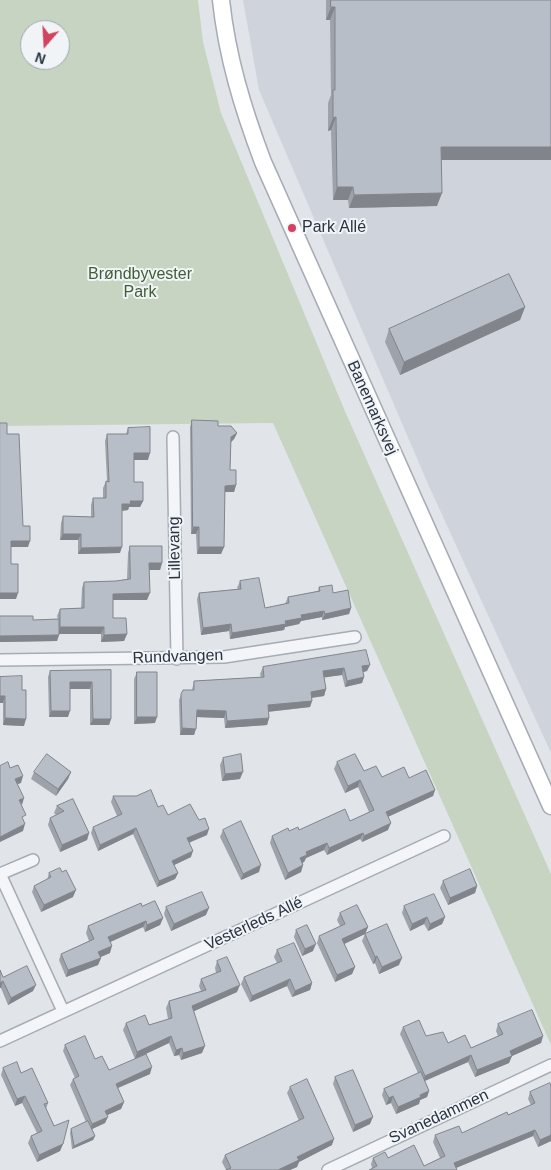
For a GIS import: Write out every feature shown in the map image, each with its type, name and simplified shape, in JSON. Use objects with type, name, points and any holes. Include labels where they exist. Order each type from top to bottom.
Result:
[{"type":"street","name":"Banemarksvej","points":[[221,0],[224,30],[239,98],[263,162],[551,806]]},
{"type":"street","name":"Lillevang","points":[[173,437],[177,659]]},
{"type":"street","name":"Rundvangen","points":[[0,660],[224,657],[355,637]]},
{"type":"street","name":"Vesterleds Allé","points":[[0,1041],[444,836]]},
{"type":"street","points":[[33,860],[0,874],[63,1011]]},
{"type":"street","name":"Svanedammen","points":[[328,1170],[551,1065]]},
{"type":"shaded area","points":[[243,0],[551,0],[551,753],[428,484],[259,90]]},
{"type":"green space","name":"Brøndbyvester Park","points":[[0,0],[198,0],[203,42],[221,113],[344,409],[551,874],[551,1045],[273,423],[0,426]]},
{"type":"building","points":[[331,0],[551,0],[551,147],[441,147],[442,193],[354,195],[353,187],[337,187],[336,117],[333,118],[335,7],[331,7]]},
{"type":"building","points":[[509,274],[525,307],[404,362],[389,329]]},
{"type":"building","points":[[192,420],[218,421],[218,426],[231,426],[237,433],[231,437],[230,470],[236,470],[236,485],[225,486],[224,547],[199,547],[199,527],[193,527]]},
{"type":"building","points":[[0,423],[7,423],[7,434],[19,434],[23,526],[30,526],[30,541],[11,541],[11,564],[18,564],[18,593],[0,593]]},
{"type":"building","points":[[150,427],[150,453],[134,453],[134,482],[143,482],[143,501],[130,501],[131,504],[122,504],[122,547],[81,548],[81,534],[63,534],[63,516],[94,517],[93,498],[106,498],[106,481],[109,482],[107,434],[128,434],[128,428]]},
{"type":"building","points":[[130,546],[162,546],[162,563],[149,563],[150,593],[113,594],[113,618],[126,618],[127,634],[104,635],[104,627],[60,627],[60,609],[84,608],[84,582],[130,579]]},
{"type":"building","points":[[259,578],[265,608],[289,603],[288,597],[320,591],[319,587],[332,585],[333,593],[348,590],[351,608],[325,614],[324,611],[301,615],[302,618],[285,621],[286,624],[232,633],[231,624],[203,628],[199,593],[241,589],[240,581]]},
{"type":"building","points":[[0,616],[33,616],[33,620],[59,619],[59,635],[0,636]]},
{"type":"building","points":[[366,650],[370,665],[362,666],[364,677],[347,681],[344,668],[323,671],[326,689],[311,692],[312,701],[268,705],[269,718],[227,721],[226,711],[197,710],[196,729],[182,728],[181,694],[183,690],[194,690],[194,681],[264,677],[263,667]]},
{"type":"building","points":[[111,670],[111,719],[93,719],[92,682],[70,682],[70,711],[51,711],[50,671]]},
{"type":"building","points":[[137,672],[157,672],[157,717],[137,717]]},
{"type":"building","points":[[22,676],[22,690],[26,690],[26,719],[5,718],[5,696],[0,696],[0,677]]},
{"type":"building","points":[[47,754],[71,772],[58,789],[34,772]]},
{"type":"building","points":[[241,754],[243,772],[225,774],[223,758]]},
{"type":"building","points":[[355,754],[364,771],[376,766],[382,777],[404,767],[409,778],[426,770],[435,790],[386,812],[391,823],[364,836],[363,833],[329,848],[327,843],[306,852],[307,855],[300,858],[303,865],[288,873],[272,836],[288,828],[289,831],[298,827],[299,830],[345,809],[350,821],[374,810],[360,780],[348,786],[337,762]]},
{"type":"building","points":[[8,762],[10,768],[18,765],[23,776],[15,779],[24,798],[19,800],[26,815],[22,817],[25,824],[0,837],[0,766]]},
{"type":"building","points":[[151,790],[158,807],[163,805],[168,815],[190,804],[199,820],[205,818],[209,829],[187,838],[193,851],[172,861],[178,873],[159,881],[136,828],[100,845],[93,827],[122,814],[113,796],[136,796]]},
{"type":"building","points":[[73,799],[89,833],[62,845],[50,818],[64,811],[57,806]]},
{"type":"building","points":[[241,821],[261,865],[243,874],[223,830]]},
{"type":"building","points":[[60,868],[62,872],[66,870],[76,890],[44,905],[34,886],[51,877],[49,873]]},
{"type":"building","points":[[470,869],[477,886],[450,898],[443,881]]},
{"type":"building","points":[[202,892],[209,908],[174,924],[166,907]]},
{"type":"building","points":[[434,894],[445,917],[430,924],[427,917],[412,924],[404,906]]},
{"type":"building","points":[[155,901],[163,918],[147,925],[146,921],[108,937],[112,946],[98,952],[101,958],[68,970],[61,954],[94,939],[88,926],[141,903],[142,906]]},
{"type":"building","points":[[357,905],[368,927],[342,939],[355,967],[337,975],[319,936],[345,924],[340,913]]},
{"type":"building","points":[[387,924],[402,958],[382,967],[377,956],[375,957],[365,934]]},
{"type":"building","points":[[307,925],[316,944],[305,949],[296,930]]},
{"type":"building","points":[[294,943],[312,983],[295,991],[290,979],[252,996],[244,977],[282,961],[277,950]]},
{"type":"building","points":[[227,957],[240,985],[192,1006],[205,1046],[183,1053],[182,1048],[176,1050],[171,1036],[137,1052],[126,1023],[145,1015],[149,1025],[172,1018],[169,1001],[206,990],[201,979],[221,971],[217,961]]},
{"type":"building","points":[[27,966],[36,985],[11,998],[3,981],[0,983],[0,970],[3,977]]},
{"type":"building","points":[[532,1010],[543,1036],[510,1051],[512,1056],[477,1070],[471,1055],[425,1076],[403,1027],[419,1020],[426,1036],[443,1032],[448,1043],[465,1035],[471,1048],[503,1034],[498,1024]]},
{"type":"building","points":[[85,1036],[95,1059],[102,1056],[109,1070],[146,1054],[152,1067],[116,1084],[124,1102],[105,1111],[108,1117],[92,1124],[73,1079],[79,1076],[65,1045]]},
{"type":"building","points":[[17,1062],[21,1073],[32,1068],[48,1103],[44,1104],[54,1126],[69,1120],[63,1144],[39,1155],[31,1136],[42,1131],[25,1096],[17,1099],[3,1068]]},
{"type":"building","points":[[353,1070],[373,1117],[355,1125],[335,1077]]},
{"type":"building","points":[[421,1072],[429,1091],[420,1095],[421,1097],[398,1107],[393,1096],[389,1098],[384,1089]]},
{"type":"building","points":[[307,1079],[334,1139],[297,1157],[299,1160],[278,1170],[226,1170],[231,1168],[225,1155],[304,1118],[290,1087]]},
{"type":"building","points":[[550,1083],[551,1135],[540,1140],[535,1130],[454,1163],[457,1170],[369,1170],[377,1166],[373,1158],[385,1152],[388,1158],[414,1145],[424,1166],[445,1156],[435,1135],[459,1126],[462,1133],[507,1112],[508,1115],[535,1103],[530,1092]]},
{"type":"building","points":[[88,1121],[95,1136],[74,1146],[71,1129]]},
{"type":"place","name":"Park Allé","points":[[292,228]]}]
